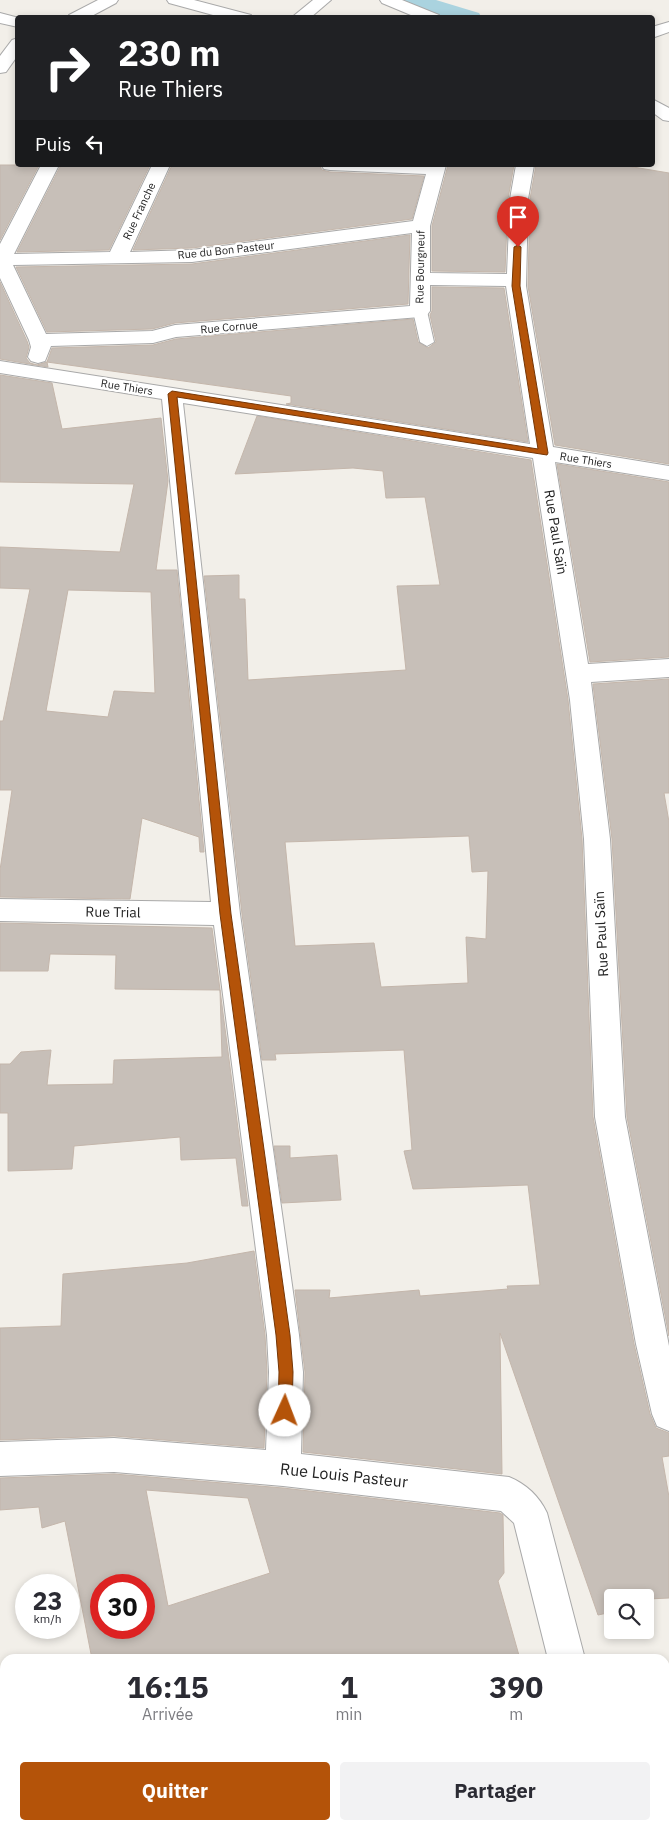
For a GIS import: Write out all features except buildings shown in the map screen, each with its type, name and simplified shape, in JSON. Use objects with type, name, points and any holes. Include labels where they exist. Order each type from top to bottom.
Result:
[{"type":"street","points":[[81,15],[110,0]]},
{"type":"street","points":[[175,0],[233,15]]},
{"type":"street","points":[[303,15],[323,0]]},
{"type":"street","points":[[388,0],[426,15]]},
{"type":"street","points":[[0,18],[15,21]]},
{"type":"street","points":[[655,32],[669,27]]},
{"type":"street","points":[[0,68],[15,47]]},
{"type":"street","points":[[655,106],[669,116]]},
{"type":"street","points":[[34,372],[40,347],[39,340],[1,260],[49,167]]},
{"type":"street","name":"Rue Franche","points":[[118,256],[160,167]]},
{"type":"street","name":"Rue Bourgneuf","points":[[420,311],[420,226],[437,167]]},
{"type":"street","name":"Rue Paul Saïn","points":[[525,167],[519,199],[516,280],[579,674],[597,840],[610,1117],[652,1344],[669,1414]]},
{"type":"street","name":"Rue du Bon Pasteur","points":[[1,260],[118,256],[192,256],[420,226]]},
{"type":"street","points":[[419,280],[516,280]]},
{"type":"street","name":"Rue Cornue","points":[[39,340],[153,337],[174,331],[420,311]]},
{"type":"street","name":"Rue Thiers","points":[[0,366],[669,473]]},
{"type":"street","points":[[172,394],[226,914],[283,1335],[286,1372],[283,1469]]},
{"type":"street","points":[[579,674],[669,668]]},
{"type":"street","name":"Rue Trial","points":[[0,910],[226,914]]},
{"type":"street","name":"Rue Louis Pasteur","points":[[0,1459],[114,1455],[283,1469],[509,1494],[529,1513],[566,1654]]},
{"type":"lane","points":[[420,311],[426,342]]},
{"type":"waterway","points":[[411,0],[460,15]]},
{"type":"route","points":[[285,1411],[286,1372],[283,1335],[226,914],[172,394],[543,453],[516,286],[518,247]]}]
